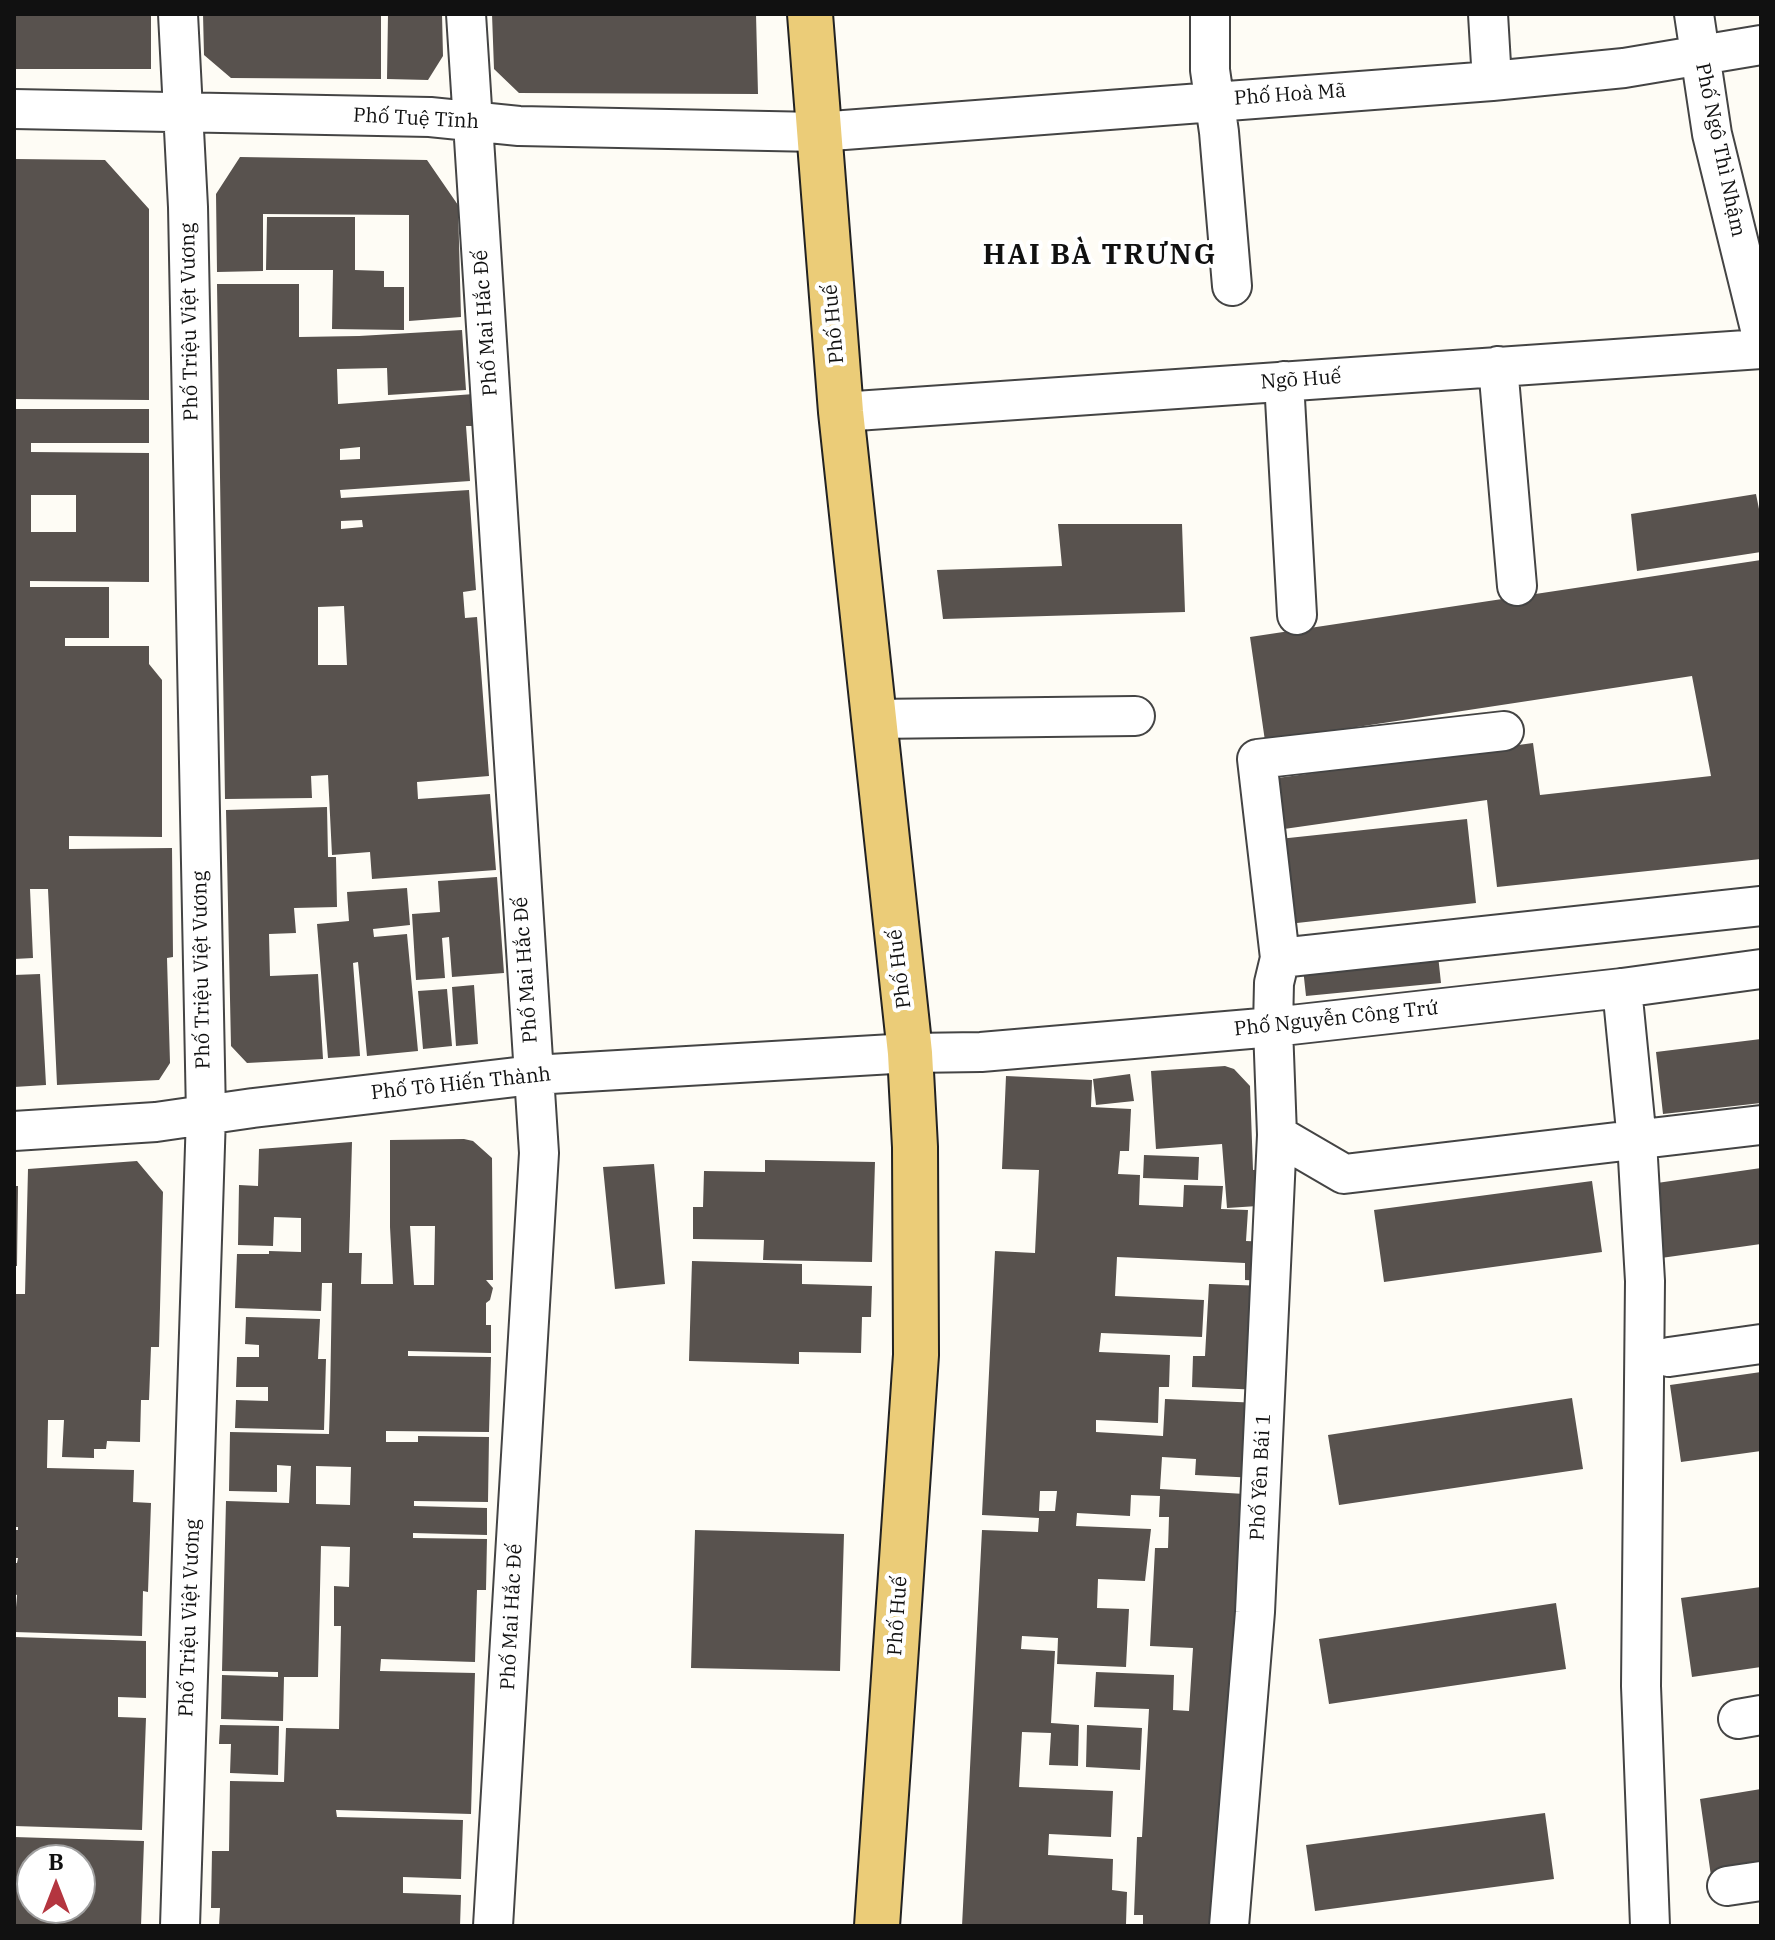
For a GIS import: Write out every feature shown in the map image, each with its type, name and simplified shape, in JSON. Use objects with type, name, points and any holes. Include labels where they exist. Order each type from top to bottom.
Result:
[{"type":"main road","name":"Phố Huế","points":[[810,14],[841,412],[910,1053],[915,1147],[916,1355],[877,1926]]},
{"type":"street","name":"Phố Triệu Việt Vương","points":[[178,14],[188,207],[206,1115],[180,1926]]},
{"type":"street","name":"Phố Mai Hắc Đế","points":[[466,14],[539,1153],[493,1926]]},
{"type":"street","points":[[1210,14],[1210,70],[1232,286]]},
{"type":"street","points":[[1488,14],[1492,81]]},
{"type":"street","name":"Phố Ngô Thì Nhậm","points":[[1694,14],[1712,134],[1761,333]]},
{"type":"street","name":"Phố Hoà Mã","points":[[818,132],[1492,81],[1624,68],[1761,45]]},
{"type":"street","name":"Phố Tuệ Tĩnh","points":[[14,109],[430,117],[519,126],[818,132]]},
{"type":"street","name":"Ngõ Huế","points":[[841,412],[1761,349]]},
{"type":"street","points":[[1498,366],[1517,586]]},
{"type":"street","points":[[1284,381],[1297,615]]},
{"type":"street","points":[[872,719],[1135,716]]},
{"type":"street","name":"Phố Yên Bái 1","points":[[1229,1926],[1255,1612],[1277,1135],[1273,1027],[1274,983],[1280,958],[1257,759],[1504,731]]},
{"type":"street","points":[[1280,958],[1761,906]]},
{"type":"street","name":"Phố Nguyễn Công Trứ","points":[[910,1053],[981,1052],[1273,1027],[1622,988],[1761,969]]},
{"type":"street","points":[[1622,988],[1637,1141],[1645,1281],[1642,1924]]},
{"type":"street","name":"Phố Tô Hiến Thành","points":[[14,1131],[156,1122],[533,1075],[910,1053]]},
{"type":"street","points":[[1277,1135],[1344,1174],[1761,1125]]},
{"type":"street","points":[[1669,1357],[1761,1344]]},
{"type":"building","points":[[14,14],[151,14],[151,69],[14,69]]},
{"type":"building","points":[[203,14],[381,14],[381,79],[231,78],[204,55]]},
{"type":"building","points":[[388,14],[442,14],[443,56],[428,80],[387,79]]},
{"type":"building","points":[[492,14],[756,14],[758,94],[519,93],[494,69]]},
{"type":"building","points":[[240,157],[427,160],[458,205],[461,317],[409,321],[409,215],[263,214],[263,271],[217,272],[216,194]]},
{"type":"building","points":[[14,159],[105,160],[149,209],[149,400],[14,399]]},
{"type":"building","points":[[267,217],[355,217],[355,270],[384,271],[384,287],[404,287],[404,330],[332,329],[333,270],[266,270]]},
{"type":"building","points":[[217,284],[299,284],[299,337],[462,330],[466,390],[388,395],[387,368],[337,369],[338,404],[474,394],[476,426],[466,426],[470,481],[340,490],[341,498],[469,490],[476,590],[463,592],[465,618],[477,617],[489,776],[417,782],[418,799],[490,794],[496,870],[372,879],[370,852],[332,855],[328,775],[311,776],[312,798],[225,799]],"holes":[[[360,447],[360,459],[340,460],[340,449]],[[362,520],[363,527],[341,529],[341,521]],[[344,606],[347,665],[318,665],[318,607]]]},
{"type":"building","points":[[14,409],[149,409],[149,443],[31,443],[31,452],[149,453],[149,582],[30,581],[30,587],[109,587],[109,638],[65,638],[65,646],[149,646],[149,664],[162,680],[162,837],[69,836],[69,849],[172,848],[173,957],[167,958],[170,1063],[159,1080],[57,1085],[48,889],[30,889],[33,958],[14,959]],"holes":[[[31,495],[76,495],[76,532],[31,532]]]},
{"type":"building","points":[[1756,494],[1761,519],[1761,552],[1637,571],[1631,514]]},
{"type":"building","points":[[1058,524],[1182,524],[1185,612],[943,619],[937,570],[1062,566]]},
{"type":"building","points":[[1761,560],[1761,859],[1497,887],[1487,800],[1277,830],[1270,779],[1533,743],[1540,795],[1711,776],[1692,676],[1265,741],[1250,637]]},
{"type":"building","points":[[327,807],[328,857],[336,857],[337,907],[294,908],[296,933],[269,934],[270,976],[318,974],[323,1059],[247,1063],[231,1046],[226,810]]},
{"type":"building","points":[[1467,819],[1476,903],[1288,924],[1279,839]]},
{"type":"building","points":[[497,877],[504,973],[452,977],[449,937],[442,938],[445,978],[416,980],[412,914],[440,912],[438,881]]},
{"type":"building","points":[[407,888],[410,925],[373,929],[374,937],[407,934],[418,1051],[367,1056],[358,962],[353,963],[360,1056],[328,1058],[317,924],[349,921],[347,892]]},
{"type":"building","points":[[1437,946],[1441,983],[1306,996],[1302,959]]},
{"type":"building","points":[[40,974],[46,1085],[14,1087],[14,975]]},
{"type":"building","points":[[474,985],[478,1044],[456,1046],[452,987]]},
{"type":"building","points":[[447,989],[452,1046],[423,1049],[418,991]]},
{"type":"building","points":[[1761,1039],[1761,1103],[1663,1114],[1656,1052]]},
{"type":"building","points":[[1225,1066],[1234,1069],[1250,1086],[1253,1170],[1270,1169],[1273,1205],[1227,1208],[1222,1144],[1156,1149],[1151,1071]]},
{"type":"building","points":[[1130,1074],[1134,1101],[1096,1105],[1093,1079]]},
{"type":"building","points":[[1006,1076],[1092,1080],[1091,1107],[1131,1109],[1129,1151],[1120,1151],[1118,1174],[1140,1175],[1139,1205],[1183,1207],[1184,1185],[1223,1186],[1221,1209],[1248,1210],[1246,1241],[1270,1242],[1268,1281],[1245,1280],[1245,1263],[1117,1257],[1115,1296],[1204,1300],[1202,1337],[1101,1333],[1099,1352],[1170,1355],[1169,1387],[1159,1387],[1158,1423],[1096,1420],[1096,1432],[1163,1436],[1165,1399],[1261,1403],[1257,1478],[1195,1475],[1196,1459],[1162,1457],[1160,1489],[1245,1494],[1226,1926],[1143,1926],[1143,1915],[1134,1915],[1137,1837],[1142,1837],[1149,1709],[1094,1707],[1096,1672],[1174,1675],[1173,1710],[1189,1711],[1193,1648],[1150,1646],[1155,1548],[1168,1548],[1169,1517],[1159,1517],[1160,1496],[1131,1495],[1130,1516],[1077,1513],[1076,1526],[1151,1529],[1145,1581],[1098,1579],[1097,1608],[1129,1609],[1126,1667],[1057,1664],[1058,1638],[1022,1636],[1021,1649],[1055,1651],[1051,1723],[1079,1725],[1078,1766],[1049,1765],[1051,1733],[1022,1732],[1019,1787],[1113,1791],[1111,1837],[1049,1834],[1048,1855],[1113,1859],[1112,1890],[1127,1892],[1126,1924],[962,1926],[982,1530],[1038,1532],[1039,1518],[982,1515],[995,1251],[1035,1253],[1039,1170],[1002,1169]],"holes":[[[1040,1491],[1057,1491],[1055,1511],[1039,1511]]]},
{"type":"building","points":[[464,1139],[473,1141],[492,1158],[493,1280],[486,1280],[493,1288],[486,1303],[486,1325],[491,1325],[491,1353],[408,1351],[408,1356],[491,1357],[489,1432],[386,1431],[386,1442],[418,1442],[418,1436],[489,1437],[488,1502],[414,1501],[414,1506],[487,1508],[487,1535],[413,1533],[413,1538],[487,1539],[486,1590],[477,1590],[475,1662],[381,1659],[380,1671],[475,1673],[471,1814],[336,1810],[337,1817],[463,1820],[461,1879],[403,1877],[403,1893],[461,1895],[460,1926],[219,1926],[220,1908],[211,1908],[212,1851],[229,1851],[230,1781],[284,1782],[286,1728],[339,1729],[341,1626],[334,1626],[334,1586],[349,1587],[350,1547],[321,1546],[318,1677],[284,1677],[283,1721],[221,1719],[222,1675],[278,1677],[278,1672],[222,1671],[226,1501],[289,1503],[291,1466],[277,1465],[277,1492],[229,1491],[230,1432],[329,1434],[332,1283],[322,1283],[321,1311],[235,1308],[237,1254],[301,1252],[301,1218],[274,1217],[273,1246],[238,1245],[239,1185],[258,1186],[259,1149],[352,1142],[349,1253],[362,1253],[361,1284],[393,1284],[390,1140]],"holes":[[[410,1226],[435,1226],[434,1285],[414,1285]],[[316,1466],[351,1467],[350,1505],[316,1504]]]},
{"type":"building","points":[[1144,1155],[1199,1157],[1198,1180],[1143,1178]]},
{"type":"building","points":[[765,1160],[875,1162],[872,1262],[763,1260],[764,1240],[693,1239],[693,1207],[703,1207],[704,1171],[765,1172]]},
{"type":"building","points":[[137,1161],[163,1192],[159,1347],[151,1347],[149,1400],[141,1400],[140,1442],[107,1441],[106,1449],[94,1449],[94,1458],[62,1457],[64,1420],[48,1420],[47,1468],[134,1470],[133,1502],[151,1503],[148,1592],[143,1591],[142,1636],[14,1632],[17,1595],[14,1594],[14,1563],[18,1558],[14,1558],[14,1530],[18,1527],[14,1527],[14,1294],[25,1294],[28,1169]]},
{"type":"building","points":[[654,1164],[665,1284],[615,1289],[603,1167]]},
{"type":"building","points":[[1761,1168],[1761,1244],[1661,1258],[1650,1184]]},
{"type":"building","points":[[1592,1181],[1602,1252],[1384,1282],[1374,1210]]},
{"type":"building","points":[[14,1186],[18,1186],[17,1266],[14,1266]]},
{"type":"building","points":[[692,1261],[802,1264],[802,1284],[872,1286],[871,1317],[862,1317],[861,1353],[799,1352],[799,1364],[689,1361]]},
{"type":"building","points":[[1209,1284],[1266,1286],[1262,1390],[1192,1387],[1193,1356],[1205,1356]]},
{"type":"building","points":[[246,1317],[320,1319],[318,1359],[326,1359],[324,1430],[235,1428],[236,1400],[268,1401],[268,1387],[236,1387],[237,1357],[259,1357],[259,1345],[245,1344]]},
{"type":"building","points":[[1761,1372],[1761,1451],[1681,1462],[1670,1385]]},
{"type":"building","points":[[1572,1398],[1583,1469],[1339,1505],[1328,1435]]},
{"type":"building","points":[[695,1530],[844,1534],[840,1671],[691,1668]]},
{"type":"building","points":[[1761,1587],[1761,1667],[1692,1677],[1681,1598]]},
{"type":"building","points":[[1556,1603],[1566,1669],[1329,1704],[1319,1639]]},
{"type":"building","points":[[14,1637],[146,1641],[146,1698],[118,1697],[118,1717],[146,1718],[142,1830],[14,1826]]},
{"type":"building","points":[[220,1725],[279,1726],[278,1775],[230,1773],[231,1744],[219,1744]]},
{"type":"building","points":[[1087,1725],[1142,1728],[1140,1770],[1086,1767]]},
{"type":"building","points":[[1761,1789],[1761,1869],[1711,1876],[1700,1799]]},
{"type":"building","points":[[1545,1813],[1554,1879],[1315,1911],[1306,1845]]},
{"type":"building","points":[[14,1837],[144,1841],[141,1926],[14,1926]]},
{"type":"district","name":"HAI BÀ TRƯNG","points":[[1100,256]]}]
